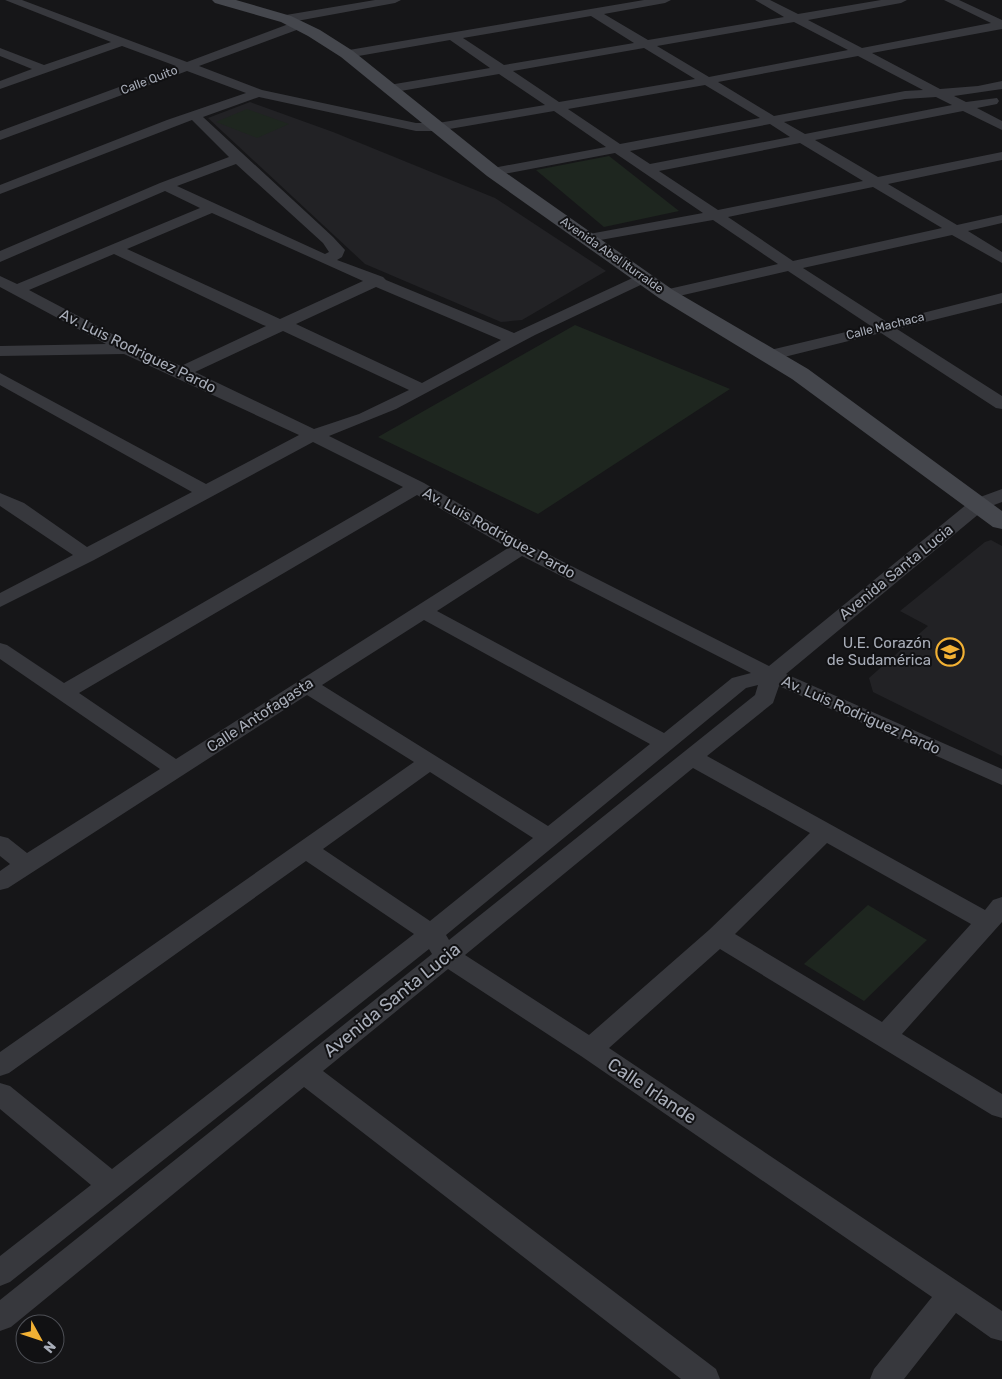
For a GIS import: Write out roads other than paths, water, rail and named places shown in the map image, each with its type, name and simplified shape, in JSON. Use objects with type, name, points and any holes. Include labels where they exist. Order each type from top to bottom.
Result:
[{"type":"street","points":[[11,0],[258,93],[416,126],[438,127],[556,105],[706,81],[1002,24]]},
{"type":"street","name":"Avenida Abel Iturralde","points":[[220,0],[292,22],[347,54],[493,172],[666,294],[800,374],[1002,522]]},
{"type":"street","name":"Calle Quito","points":[[0,136],[187,66],[292,22],[354,3],[395,0]]},
{"type":"street","points":[[347,54],[595,6],[612,9],[665,0]]},
{"type":"street","points":[[761,0],[862,51],[1002,126]]},
{"type":"street","points":[[389,89],[901,0]]},
{"type":"street","points":[[950,0],[1002,24]]},
{"type":"street","points":[[595,6],[648,45],[706,81],[1002,258]]},
{"type":"street","points":[[451,35],[790,266],[1002,404]]},
{"type":"street","points":[[0,85],[122,42]]},
{"type":"street","points":[[0,52],[45,70]]},
{"type":"street","points":[[493,172],[905,95],[978,90],[1002,85]]},
{"type":"street","points":[[1,190],[258,93]]},
{"type":"street","points":[[646,169],[1002,99]]},
{"type":"street","points":[[195,116],[328,240],[337,250],[337,254],[325,260]]},
{"type":"street","points":[[589,238],[717,215],[1002,156]]},
{"type":"street","points":[[0,256],[166,186],[238,158]]},
{"type":"street","points":[[166,186],[325,260],[378,280],[514,339]]},
{"type":"street","points":[[7,286],[116,249],[212,208]]},
{"type":"street","points":[[666,294],[1002,219]]},
{"type":"street","points":[[116,249],[269,322],[284,324],[420,389]]},
{"type":"street","points":[[0,601],[313,435],[339,428],[420,389],[514,339],[644,278]]},
{"type":"street","points":[[181,372],[378,280]]},
{"type":"street","name":"Av. Luis Rodriguez Pardo","points":[[7,286],[127,349],[181,372],[417,487],[521,548],[770,674],[1002,778]]},
{"type":"street","name":"Calle Machaca","points":[[768,356],[881,326],[1002,298]]},
{"type":"street","points":[[983,303],[1002,315]]},
{"type":"street","points":[[0,351],[127,349]]},
{"type":"street","points":[[0,378],[206,492]]},
{"type":"street","points":[[63,693],[417,487]]},
{"type":"street","name":"Avenida Santa Lucia","points":[[0,1273],[431,934],[739,683],[770,674],[979,504],[1002,495]]},
{"type":"street","points":[[0,499],[17,507],[87,556]]},
{"type":"street","name":"Calle Antofagasta","points":[[0,882],[521,548]]},
{"type":"street","points":[[423,611],[666,743]]},
{"type":"street","points":[[0,649],[176,769]]},
{"type":"street","name":"Avenida Santa Lucia","points":[[0,1318],[765,698],[770,674]]},
{"type":"street","points":[[307,685],[549,837]]},
{"type":"street","points":[[691,757],[825,832],[995,914],[884,1037]]},
{"type":"street","points":[[0,1066],[429,762]]},
{"type":"street","points":[[590,1049],[718,936],[825,832]]},
{"type":"street","points":[[0,844],[26,864]]},
{"type":"street","name":"Calle Irlande","points":[[307,850],[431,934],[448,956],[590,1049],[1002,1328]]},
{"type":"street","points":[[718,936],[1002,1107]]},
{"type":"street","points":[[304,1071],[705,1379]]},
{"type":"street","points":[[0,1094],[111,1186]]},
{"type":"street","points":[[885,1379],[953,1294]]},
{"type":"place","name":"U.E. Corazón de Sudamérica","points":[[950,652]]}]
